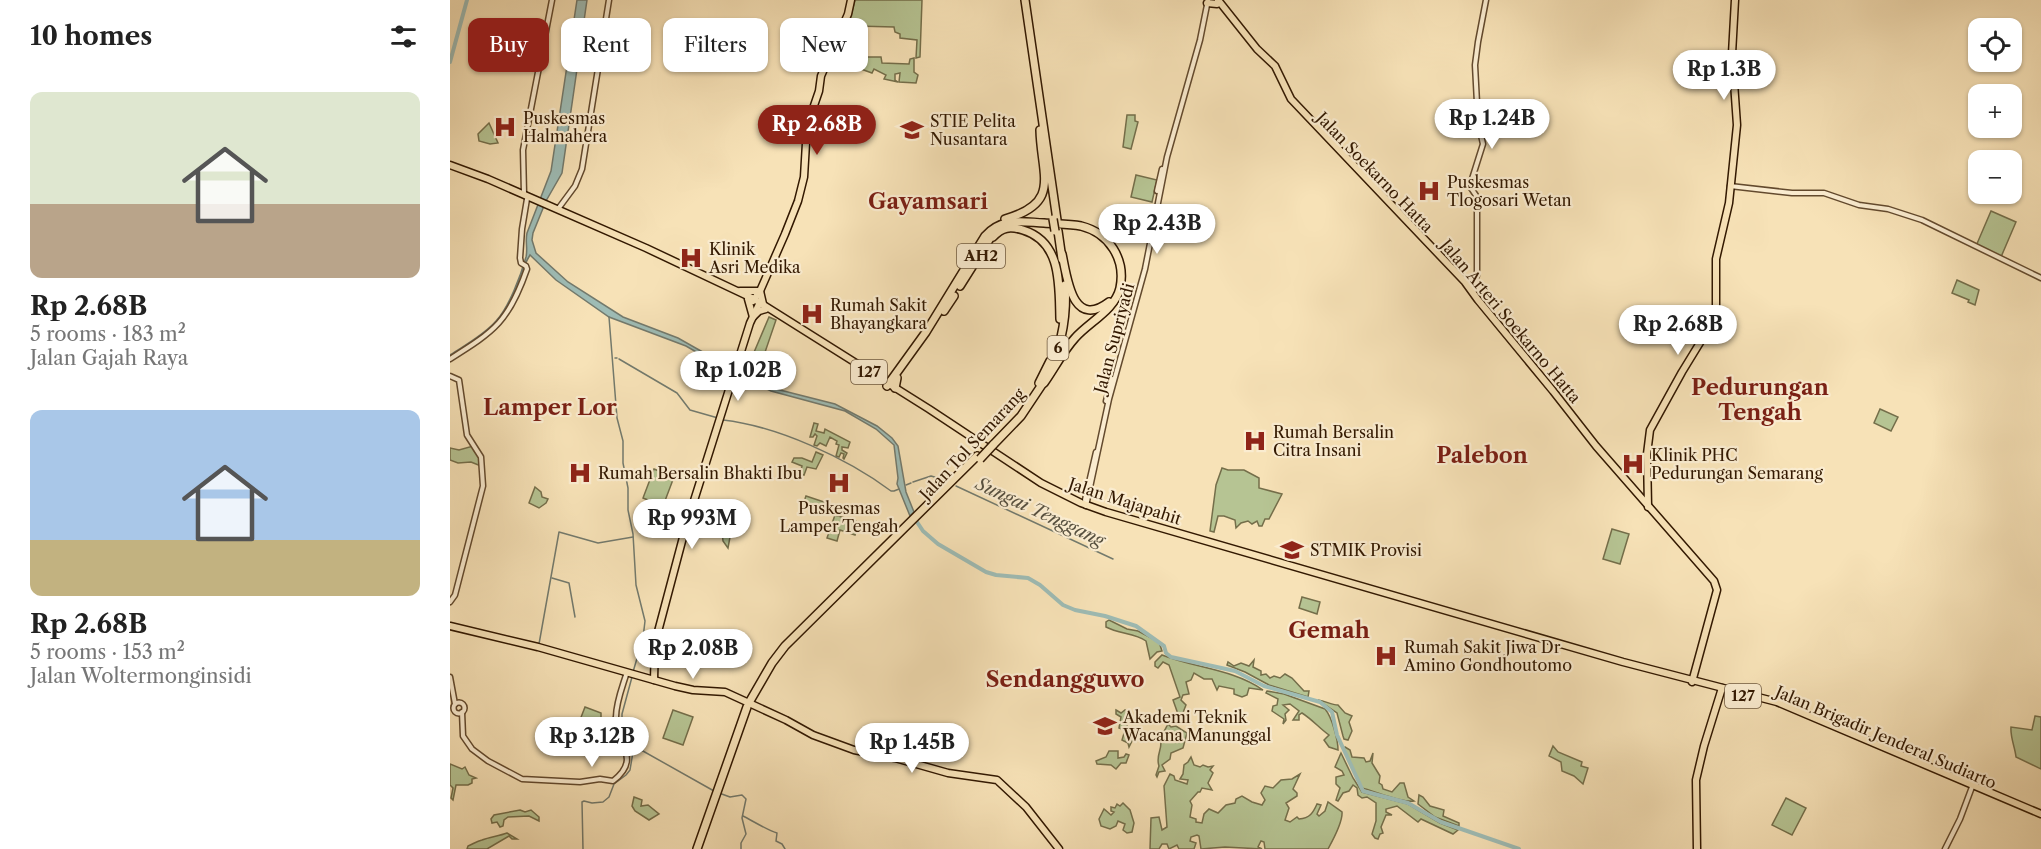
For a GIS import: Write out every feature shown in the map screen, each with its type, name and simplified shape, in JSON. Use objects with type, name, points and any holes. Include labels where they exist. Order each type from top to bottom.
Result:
[{"type":"highway","name":"Jalan Tol Semarang","points":[[1023,0],[1040,130],[1055,220]]},
{"type":"highway","name":"Jalan Tol Semarang","points":[[699,849],[753,706],[771,671],[791,646],[992,444],[1023,409],[1049,363],[1060,319],[1061,275],[1023,0]]},
{"type":"highway","name":"AH2","points":[[942,309],[968,254],[983,235],[1000,220],[1029,211],[1041,196],[1044,183],[1040,130]]},
{"type":"highway","name":"AH2","points":[[942,309],[985,236],[1003,223],[1017,221],[1076,225],[1093,230],[1104,237],[1119,260],[1121,275],[1118,294],[1112,305],[1074,338],[1044,383]]},
{"type":"highway","name":"AH2","points":[[890,385],[999,228],[1010,224],[1077,229],[1100,237],[1110,248],[1118,266],[1117,290],[1112,300],[1104,306],[1093,309],[1081,307],[1075,302],[1069,289],[1062,254]]},
{"type":"highway","name":"AH2","points":[[942,309],[964,287],[995,235],[1005,228],[1013,227],[1037,236],[1044,241],[1053,255],[1058,278],[1060,319]]},
{"type":"highway","name":"Jalan Tol Semarang","points":[[992,444],[1021,416],[1044,383],[1058,349],[1065,293],[1062,254],[1056,231]]},
{"type":"main road","points":[[654,681],[655,644],[687,522],[760,291],[795,210],[804,177],[806,129],[819,91],[820,76],[848,14],[851,0]]},
{"type":"main road","points":[[1647,507],[1647,454],[1650,430],[1714,317],[1717,295],[1716,259],[1728,202],[1735,132],[1735,93],[1732,69],[1734,0]]},
{"type":"main road","name":"Jalan Arteri Soekarno Hatta","points":[[1212,1],[1275,66],[1291,99],[1391,207],[1465,282],[1596,446],[1647,507],[1716,583],[1717,590],[1689,680]]},
{"type":"main road","points":[[450,165],[526,194],[554,209],[740,291],[760,291]]},
{"type":"main road","points":[[464,170],[491,183],[526,194]]},
{"type":"main road","points":[[1647,507],[1645,451],[1650,425],[1714,313],[1713,260],[1728,202]]},
{"type":"main road","name":"Jalan Soekarno Hatta","points":[[1391,207],[1467,288],[1477,305],[1552,392],[1587,440],[1647,507]]},
{"type":"main road","points":[[662,257],[758,303]]},
{"type":"main road","name":"Jalan Majapahit","points":[[740,291],[890,385],[1039,485],[1085,506],[1200,540]]},
{"type":"main road","points":[[753,317],[759,311],[758,303]]},
{"type":"main road","points":[[1636,493],[1645,487]]},
{"type":"main road","name":"Jalan Brigadir Jenderal Sudiarto","points":[[1200,540],[1596,655],[1723,690],[1781,703],[2041,815]]},
{"type":"main road","points":[[450,626],[538,647],[654,681],[693,690],[725,692],[805,731],[847,748],[948,772],[997,780],[1023,803],[1057,849]]},
{"type":"main road","points":[[1697,849],[1696,787],[1701,753],[1723,690]]},
{"type":"main road","name":"Jalan Brigadir Jenderal Sudiarto","points":[[1838,728],[2041,815]]},
{"type":"street","points":[[450,359],[490,333],[505,316],[527,270],[524,265],[521,242],[526,194],[524,144],[552,0]]},
{"type":"street","points":[[554,209],[575,186],[582,169],[609,0]]},
{"type":"street","points":[[1473,294],[1477,275],[1477,197],[1471,188],[1471,182],[1483,144],[1478,122],[1476,54],[1486,0]]},
{"type":"street","name":"Jalan Supriyadi","points":[[1085,506],[1122,347],[1146,263],[1167,157],[1204,15],[1212,1]]},
{"type":"street","points":[[1730,186],[1792,193],[1824,193],[1859,205],[1902,213],[1922,220],[2041,278]]},
{"type":"street","points":[[450,376],[459,381],[467,435],[482,458],[483,489],[454,597],[450,602]]},
{"type":"street","points":[[457,704],[464,706],[461,720],[463,736],[468,745],[488,761],[522,779],[613,781],[625,770],[626,752],[616,718],[630,675]]},
{"type":"street","points":[[450,677],[457,704]]},
{"type":"street","points":[[457,704],[453,709],[461,720]]},
{"type":"street","points":[[456,712],[462,712]]},
{"type":"street","points":[[1945,849],[1972,787]]},
{"type":"green space","points":[[855,0],[922,0],[920,57],[916,58],[917,40],[900,38],[900,34],[895,32],[894,27],[868,26],[868,18],[850,18]]},
{"type":"green space","points":[[868,57],[881,57],[882,63],[909,64],[910,59],[914,58],[914,72],[918,75],[916,83],[899,82],[900,73],[895,74],[895,80],[898,82],[884,79],[886,75],[874,69],[872,73],[868,72]]},
{"type":"green space","points":[[1127,115],[1135,115],[1135,121],[1138,122],[1131,149],[1123,147]]},
{"type":"green space","points":[[489,123],[498,143],[490,144],[479,141],[478,134]]},
{"type":"green space","points":[[1136,175],[1157,180],[1152,202],[1131,197]]},
{"type":"green space","points":[[1991,211],[2016,222],[2001,257],[1976,246]]},
{"type":"green space","points":[[1957,280],[1979,290],[1975,305],[1952,293]]},
{"type":"green space","points":[[769,317],[776,320],[762,361],[752,357]]},
{"type":"green space","points":[[1880,409],[1898,417],[1891,431],[1874,423]]},
{"type":"green space","points":[[814,423],[818,424],[816,431],[824,433],[825,429],[850,442],[848,448],[842,447],[842,450],[847,453],[844,459],[844,454],[836,456],[839,445],[830,437],[826,446],[820,443],[817,446],[814,445],[817,436],[815,434],[810,437]]},
{"type":"green space","points":[[473,446],[479,453],[481,466],[471,462],[458,463],[450,460],[450,448],[459,450]]},
{"type":"green space","points":[[816,452],[823,455],[816,469],[807,467],[804,475],[800,474],[802,466],[792,462],[794,458],[812,462]]},
{"type":"green space","points":[[1222,468],[1244,470],[1259,478],[1259,488],[1282,494],[1269,519],[1265,519],[1262,526],[1259,526],[1257,521],[1252,524],[1248,521],[1236,528],[1235,520],[1218,516],[1214,532],[1210,531],[1216,485]]},
{"type":"green space","points":[[654,469],[674,477],[663,506],[643,498]]},
{"type":"green space","points":[[535,487],[541,492],[542,497],[548,499],[539,508],[529,503]]},
{"type":"green space","points":[[806,496],[827,503],[824,513],[802,507]]},
{"type":"green space","points":[[835,515],[858,522],[855,535],[840,530],[837,541],[827,538]]},
{"type":"green space","points":[[724,519],[735,523],[728,548],[723,541],[722,532],[718,530]]},
{"type":"green space","points":[[1612,529],[1629,534],[1620,564],[1603,559]]},
{"type":"green space","points":[[1302,597],[1320,602],[1317,614],[1299,608]]},
{"type":"green space","points":[[1109,620],[1159,642],[1162,651],[1157,652],[1150,659],[1146,641],[1106,627],[1106,622]]},
{"type":"green space","points":[[1162,655],[1227,673],[1263,690],[1249,688],[1247,695],[1242,697],[1234,694],[1234,689],[1219,686],[1217,690],[1212,679],[1204,679],[1194,673],[1191,680],[1186,682],[1189,694],[1183,695],[1181,700],[1186,705],[1182,715],[1178,714],[1173,700],[1180,697],[1169,665],[1163,662],[1158,668],[1155,666],[1155,662]]},
{"type":"green space","points":[[1254,660],[1253,667],[1261,671],[1261,675],[1280,678],[1285,674],[1304,691],[1309,691],[1308,697],[1269,685],[1227,665],[1228,662],[1234,666],[1241,663],[1249,666]]},
{"type":"green space","points":[[1267,691],[1284,694],[1325,709],[1334,729],[1338,750],[1329,747],[1324,740],[1329,735],[1302,713],[1299,715],[1299,720],[1293,720],[1299,711],[1290,704],[1283,705],[1289,710],[1285,714],[1286,720],[1283,724],[1284,719],[1272,711],[1278,699],[1266,693]]},
{"type":"green space","points":[[1318,700],[1338,705],[1345,713],[1352,716],[1349,722],[1352,731],[1348,740],[1344,739],[1337,713]]},
{"type":"green space","points":[[585,707],[601,713],[601,728],[594,728],[580,720]]},
{"type":"green space","points":[[673,710],[693,717],[683,745],[663,738]]},
{"type":"green space","points":[[1116,710],[1121,713],[1125,710],[1128,712],[1127,727],[1133,739],[1129,747],[1128,743],[1122,740],[1125,730],[1119,728],[1121,717],[1116,714]]},
{"type":"green space","points":[[2035,716],[2041,717],[2041,769],[2016,757],[2011,734],[2011,727],[2032,730]]},
{"type":"green space","points":[[1168,724],[1187,733],[1183,748],[1171,753],[1170,759],[1162,765],[1165,771],[1159,772],[1157,777],[1160,739]]},
{"type":"green space","points":[[1553,746],[1558,752],[1582,762],[1581,766],[1588,768],[1583,784],[1574,776],[1562,771],[1561,762],[1549,756]]},
{"type":"green space","points":[[1345,747],[1350,750],[1352,757],[1364,758],[1366,762],[1370,761],[1373,753],[1372,763],[1380,776],[1379,783],[1383,789],[1392,792],[1400,783],[1404,783],[1408,797],[1414,801],[1395,799],[1362,788]]},
{"type":"green space","points":[[1109,751],[1118,751],[1118,758],[1129,755],[1126,763],[1121,763],[1116,769],[1111,765],[1097,764],[1096,761],[1106,757]]},
{"type":"green space","points":[[1341,753],[1362,792],[1408,804],[1440,823],[1458,830],[1453,834],[1421,819],[1418,822],[1397,806],[1386,809],[1386,812],[1392,815],[1386,815],[1381,827],[1383,833],[1378,839],[1375,838],[1372,834],[1376,821],[1376,803],[1367,797],[1362,798],[1358,795],[1357,788],[1353,785],[1349,791],[1343,793],[1338,801],[1336,800],[1340,788],[1336,784],[1336,777],[1344,775],[1335,767]]},
{"type":"green space","points":[[1191,757],[1194,765],[1213,766],[1210,770],[1213,773],[1208,783],[1212,790],[1202,788],[1190,801],[1192,805],[1190,817],[1196,819],[1196,822],[1202,823],[1204,814],[1209,809],[1218,813],[1226,805],[1235,803],[1236,799],[1242,796],[1262,805],[1265,800],[1261,793],[1265,786],[1273,788],[1281,780],[1292,779],[1300,774],[1293,789],[1297,796],[1286,803],[1289,808],[1285,820],[1290,822],[1297,817],[1306,818],[1317,804],[1321,805],[1317,814],[1319,816],[1325,811],[1328,802],[1342,812],[1342,816],[1328,849],[1265,849],[1264,842],[1261,841],[1258,847],[1262,849],[1225,847],[1201,849],[1197,835],[1191,837],[1190,841],[1196,843],[1194,849],[1179,849],[1177,845],[1169,849],[1167,844],[1162,844],[1159,849],[1150,849],[1151,818],[1159,817],[1162,830],[1167,827],[1164,786],[1170,774],[1175,780],[1187,784],[1188,780],[1180,779],[1184,765]]},
{"type":"green space","points":[[450,764],[462,769],[465,767],[469,775],[476,778],[472,779],[472,783],[468,785],[456,785],[453,800],[451,798],[453,788],[450,785]]},
{"type":"green space","points":[[1419,795],[1430,806],[1444,810],[1443,816],[1459,823],[1459,826],[1435,817],[1418,804]]},
{"type":"green space","points":[[634,797],[642,800],[641,806],[648,805],[659,814],[649,820],[635,811],[632,806]]},
{"type":"green space","points":[[1786,798],[1806,808],[1792,835],[1772,825]]},
{"type":"green space","points":[[1123,803],[1130,810],[1134,823],[1132,832],[1127,833],[1123,830],[1125,824],[1118,821],[1116,826],[1110,829],[1101,826],[1099,819],[1104,809],[1111,815],[1114,812],[1111,811],[1111,807],[1115,808],[1117,804],[1120,806]]},
{"type":"green space","points":[[520,810],[525,812],[531,810],[539,817],[539,821],[529,816],[508,817],[500,827],[497,822],[492,823],[491,819],[494,815]]},
{"type":"green space","points":[[507,833],[517,839],[509,836],[487,849],[467,849],[468,846],[478,841]]},
{"type":"water","points":[[577,0],[587,0],[584,18],[574,18]]},
{"type":"water","points":[[566,72],[577,72],[562,173],[546,201],[533,233],[532,240],[536,253],[568,282],[623,317],[678,338],[776,389],[835,404],[877,426],[898,446],[906,492],[914,512],[910,516],[897,484],[894,445],[876,429],[845,411],[771,391],[686,346],[609,317],[556,280],[530,255],[510,303],[499,320],[492,328],[450,357],[491,326],[501,315],[510,299],[527,254],[527,233],[551,171]]},
{"type":"waterway","points":[[450,62],[467,0]]},
{"type":"waterway","points":[[609,317],[617,418],[623,441],[623,463],[633,534],[636,585],[645,621],[643,638],[633,672]]},
{"type":"waterway","points":[[619,359],[677,393],[690,410],[718,418]]},
{"type":"waterway","points":[[723,420],[766,429],[811,445],[854,467],[891,491],[899,489]]},
{"type":"waterway","points":[[913,482],[931,476],[945,480]]},
{"type":"waterway","points":[[906,485],[911,483]]},
{"type":"waterway","name":"Sungai Tenggang","points":[[956,486],[1113,559]]},
{"type":"waterway","points":[[915,519],[923,531],[938,544],[986,572],[1028,578],[1063,605],[1136,626],[1164,646],[1166,653],[1171,657],[1235,671],[1264,686],[1320,702],[1332,712],[1337,735],[1363,791],[1408,803],[1441,822],[1519,849]]},
{"type":"waterway","points":[[539,644],[559,532],[598,543],[633,537]]},
{"type":"waterway","points":[[552,578],[569,583],[575,617]]},
{"type":"waterway","points":[[632,677],[622,714],[622,723],[634,746],[714,791]]},
{"type":"waterway","points":[[583,849],[582,802],[603,802],[609,797],[614,784],[630,770],[634,746]]},
{"type":"waterway","points":[[719,793],[730,797],[742,795],[746,799],[742,818],[746,834],[741,843],[741,849]]},
{"type":"waterway","points":[[743,816],[777,833],[776,841],[785,849]]},
{"type":"place","name":"Puskesmas Halmahera","points":[[505,127]]},
{"type":"place","name":"STIE Pelita Nusantara","points":[[912,130]]},
{"type":"place","name":"Puskesmas Tlogosari Wetan","points":[[1429,191]]},
{"type":"place","name":"Klinik Asri Medika","points":[[691,258]]},
{"type":"place","name":"Rumah Sakit Bhayangkara","points":[[812,314]]},
{"type":"place","name":"Rumah Bersalin Citra Insani","points":[[1255,441]]},
{"type":"place","name":"Klinik PHC Pedurungan Semarang","points":[[1633,464]]},
{"type":"place","name":"Rumah Bersalin Bhakti Ibu","points":[[580,473]]},
{"type":"place","name":"Puskesmas Lamper Tengah","points":[[839,483]]},
{"type":"place","name":"STMIK Provisi","points":[[1292,550]]},
{"type":"place","name":"Rumah Sakit Jiwa Dr Amino Gondhoutomo","points":[[1386,656]]},
{"type":"place","name":"Akademi Teknik Wacana Manunggal","points":[[1105,726]]},
{"type":"district","name":"Gayamsari","points":[[928,201]]},
{"type":"district","name":"Pedurungan Tengah","points":[[1760,400]]},
{"type":"district","name":"Lamper Lor","points":[[550,407]]},
{"type":"district","name":"Palebon","points":[[1482,455]]},
{"type":"district","name":"Gemah","points":[[1329,630]]},
{"type":"district","name":"Sendangguwo","points":[[1065,679]]}]
